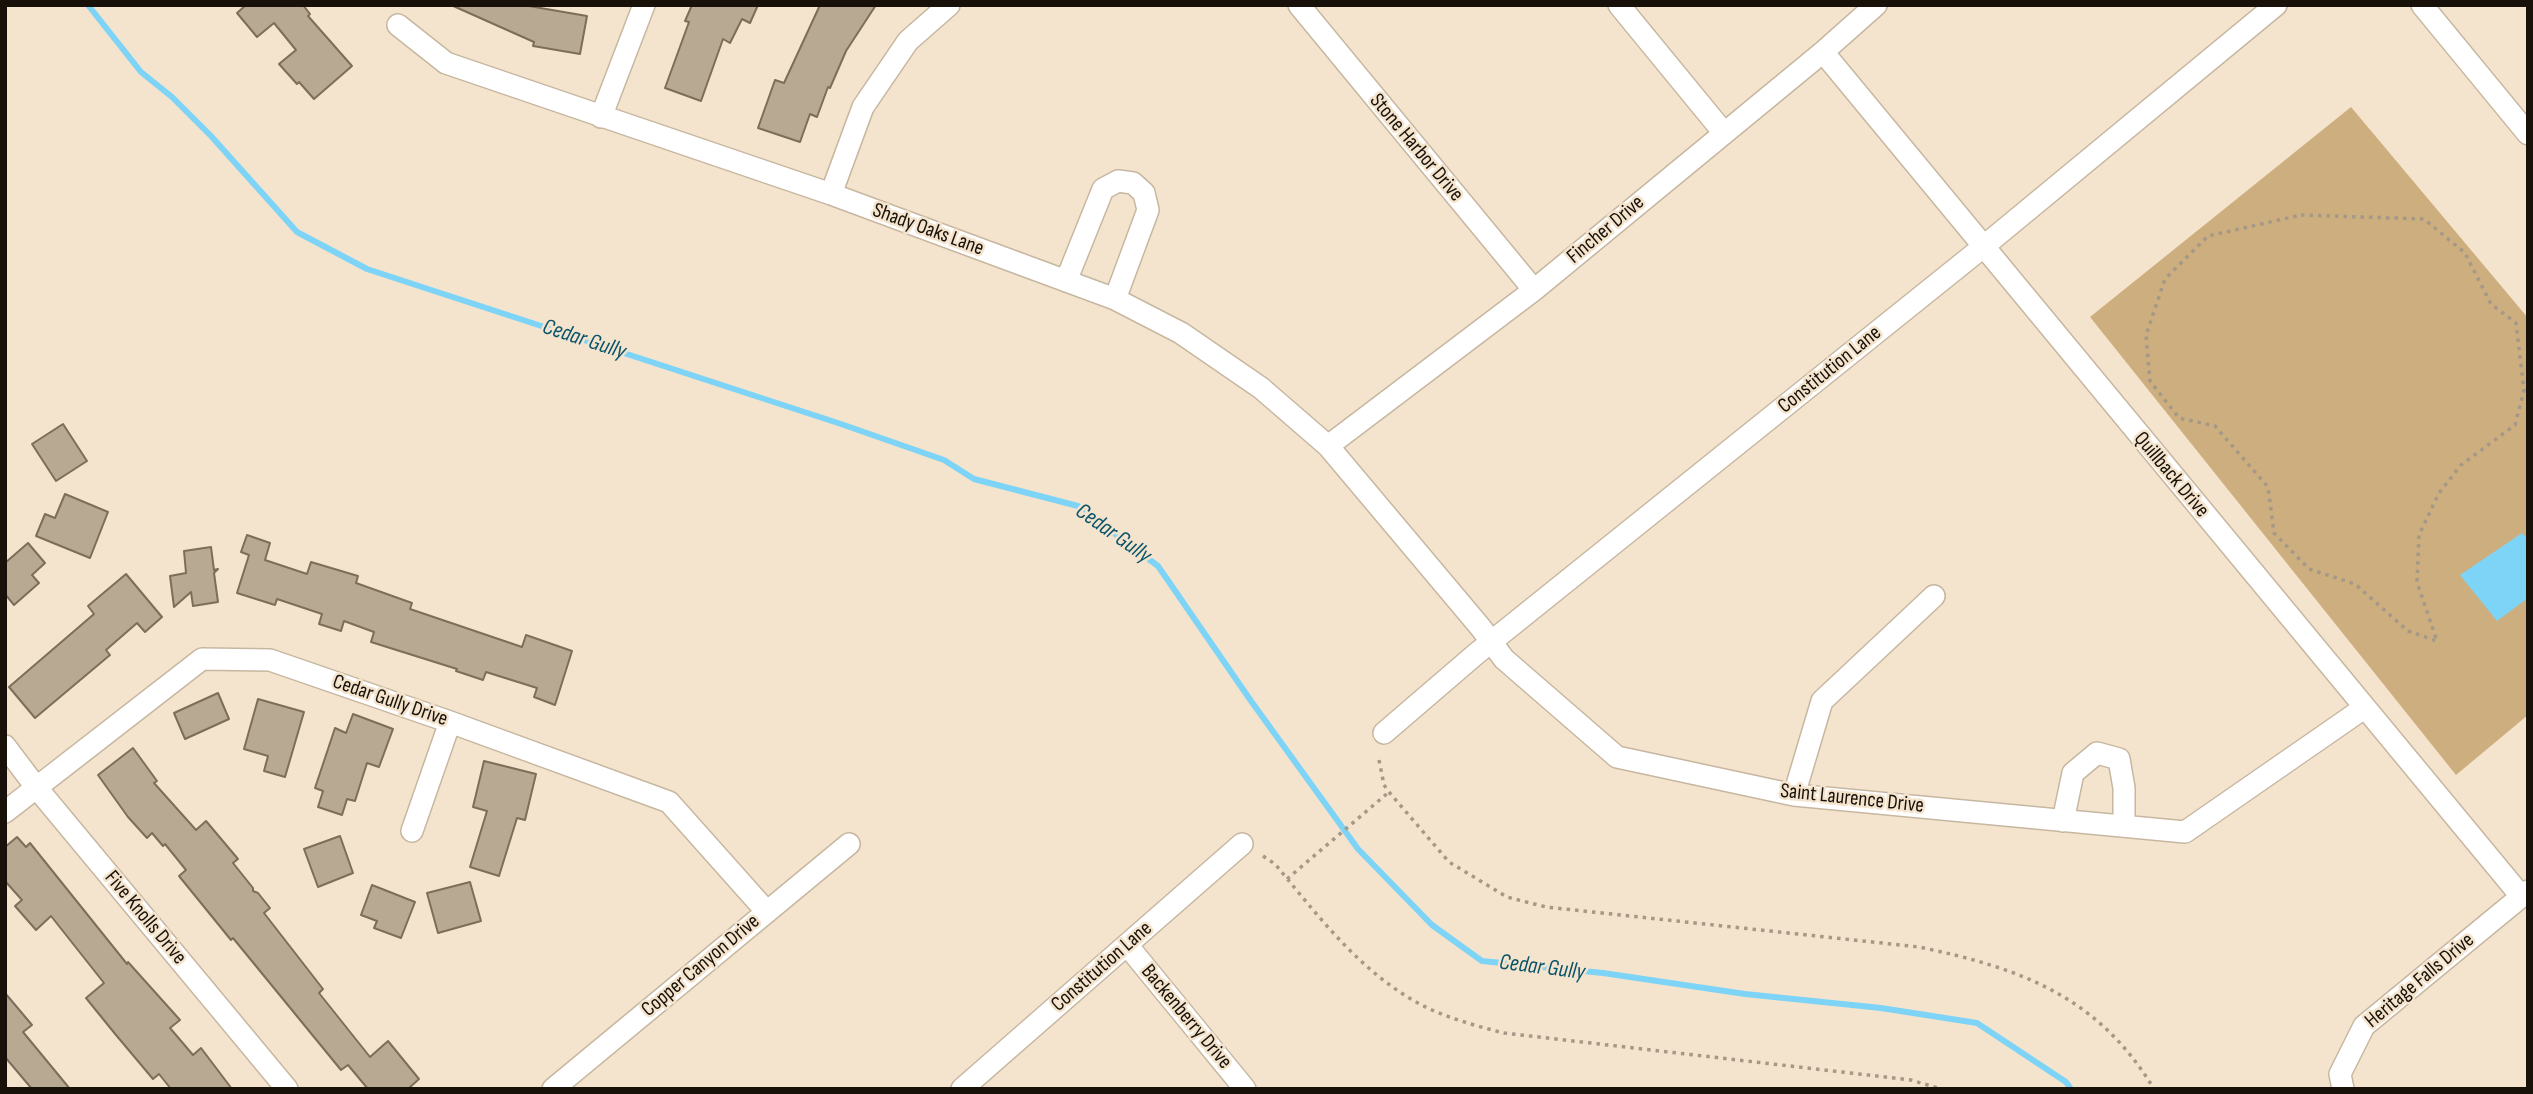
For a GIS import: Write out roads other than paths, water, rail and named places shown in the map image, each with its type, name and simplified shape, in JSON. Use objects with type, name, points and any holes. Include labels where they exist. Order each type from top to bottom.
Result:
[{"type":"street","points":[[601,117],[644,5]]},
{"type":"street","points":[[831,194],[863,107],[908,41],[949,5]]},
{"type":"street","name":"Stone Harbor Drive","points":[[1299,5],[1534,290]]},
{"type":"street","points":[[1619,5],[1724,133]]},
{"type":"street","name":"Fincher Drive","points":[[1328,446],[1534,290],[1823,52],[1876,5]]},
{"type":"street","points":[[2422,5],[2528,134]]},
{"type":"street","name":"Constitution Lane","points":[[1384,733],[1490,644],[1983,247],[2272,6]]},
{"type":"street","name":"Shady Oaks Lane","points":[[398,25],[446,63],[831,194],[1115,299],[1181,333],[1250,380],[1328,446],[1401,533]]},
{"type":"street","name":"Quillback Drive","points":[[1823,52],[2364,708],[2524,893]]},
{"type":"street","points":[[1066,281],[1103,189],[1118,181],[1133,183],[1144,192],[1148,210],[1115,299]]},
{"type":"street","name":"Saint Laurence Drive","points":[[1401,533],[1504,659],[1617,757],[1794,795],[2185,832],[2364,708]]},
{"type":"street","points":[[1794,795],[1822,701],[1934,596]]},
{"type":"street","name":"Cedar Gully Drive","points":[[5,813],[202,659],[270,660],[669,802],[766,912]]},
{"type":"street","points":[[412,831],[450,722]]},
{"type":"street","name":"Five Knolls Drive","points":[[5,746],[287,1089]]},
{"type":"street","points":[[2063,821],[2073,773],[2097,754],[2119,759],[2124,788],[2124,827]]},
{"type":"street","name":"Copper Canyon Drive","points":[[553,1089],[849,844]]},
{"type":"street","name":"Constitution Lane","points":[[962,1089],[1242,844]]},
{"type":"street","name":"Heritage Falls Drive","points":[[2343,1089],[2340,1074],[2364,1026],[2524,893]]},
{"type":"street","name":"Backenberry Drive","points":[[1127,945],[1245,1089]]},
{"type":"water","points":[[2522,533],[2528,540],[2528,598],[2497,621],[2460,575]]},
{"type":"waterway","name":"Cedar Gully","points":[[88,5],[141,72],[172,97],[211,136],[297,232],[367,269],[841,424],[944,460],[974,479],[1078,506],[1158,566],[1358,849],[1432,925],[1482,961],[1603,973],[1745,994],[1881,1008],[1977,1023],[2066,1082],[2071,1089]]}]
